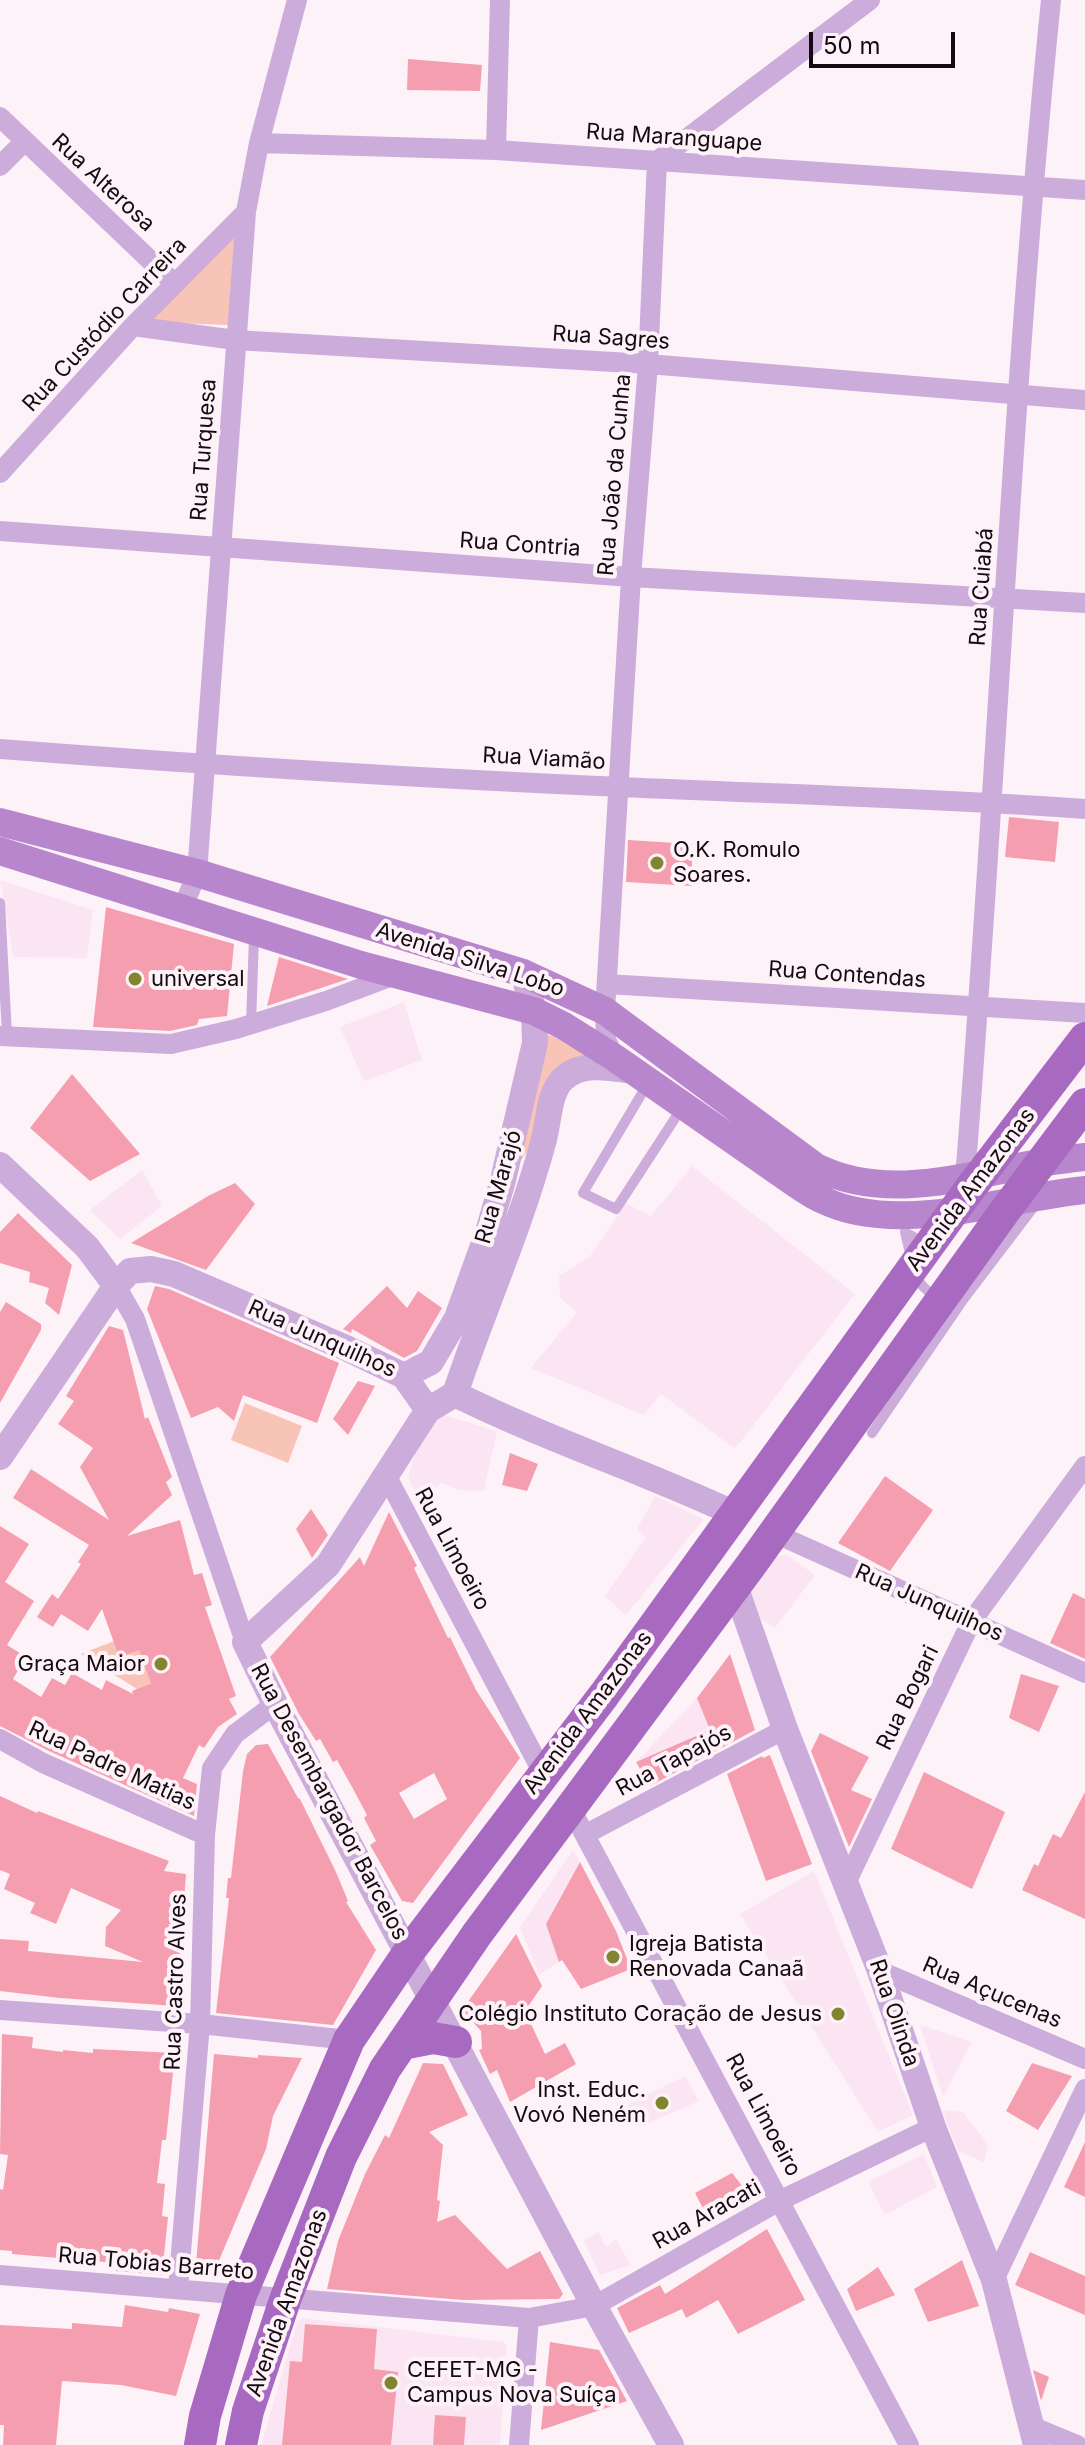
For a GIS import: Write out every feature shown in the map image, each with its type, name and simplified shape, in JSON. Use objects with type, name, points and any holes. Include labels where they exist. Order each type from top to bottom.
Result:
[{"type":"main road","name":"Avenida Silva Lobo","points":[[0,822],[197,873],[606,997],[816,1167],[841,1179],[869,1184],[935,1183],[1085,1157]]},
{"type":"main road","name":"Avenida Silva Lobo","points":[[0,851],[254,930],[360,977],[398,974],[534,1011],[564,1026],[633,1070],[824,1201],[859,1211],[927,1215],[1085,1190]]},
{"type":"main road","name":"Avenida Amazonas","points":[[200,2445],[205,2416],[241,2295],[349,2040],[408,1953],[604,1695],[966,1194],[1085,1038]]},
{"type":"main road","name":"Avenida Amazonas","points":[[241,2445],[248,2411],[285,2300],[341,2157],[385,2069],[432,1997],[578,1822],[735,1586],[1085,1104]]},
{"type":"main road","points":[[402,2044],[433,2038],[456,2042]]},
{"type":"street","name":"Rua Turquesa","points":[[183,907],[197,873],[246,212],[259,143],[297,0]]},
{"type":"street","points":[[496,150],[500,0]]},
{"type":"street","points":[[657,161],[870,0]]},
{"type":"street","name":"Rua Cuiabá","points":[[965,1178],[979,1008],[1032,186],[1051,0]]},
{"type":"street","name":"Rua Alterosa","points":[[0,117],[175,284]]},
{"type":"street","points":[[0,166],[24,142]]},
{"type":"street","name":"Rua Maranguape","points":[[259,143],[496,150],[1085,190]]},
{"type":"street","name":"Rua João da Cunha","points":[[633,1070],[606,1040],[606,997],[631,577],[648,364],[657,161]]},
{"type":"street","name":"Rua Custódio Carreira","points":[[0,473],[133,326],[246,212]]},
{"type":"street","name":"Rua Sagres","points":[[133,326],[235,340],[648,364],[1085,400]]},
{"type":"street","name":"Rua Contria","points":[[0,531],[631,577],[1085,603]]},
{"type":"street","name":"Rua Viamão","points":[[0,749],[205,764],[619,787],[991,802],[1085,809]]},
{"type":"street","name":"Rua Marajó","points":[[404,1376],[431,1362],[438,1351],[457,1318],[488,1232],[535,1043],[534,1011],[523,973]]},
{"type":"street","points":[[3,1035],[171,1044],[251,1024],[360,977]]},
{"type":"street","name":"Rua Contendas","points":[[606,997],[1085,1013]]},
{"type":"street","name":"Rua Marajó","points":[[455,1394],[543,1144],[555,1092],[561,1080],[574,1071],[597,1067],[633,1070]]},
{"type":"street","points":[[488,1232],[543,1144]]},
{"type":"street","name":"Rua Desembargador Barcelos","points":[[0,1165],[87,1247],[116,1286],[135,1319],[245,1642],[594,2306],[671,2445]]},
{"type":"street","name":"Rua Junquilhos","points":[[116,1286],[130,1271],[151,1269],[174,1274],[404,1376],[428,1410]]},
{"type":"street","points":[[0,1457],[116,1286]]},
{"type":"street","points":[[245,1642],[328,1565],[428,1410],[455,1394],[735,1514]]},
{"type":"street","name":"Rua Bogari","points":[[846,1883],[971,1622],[1085,1466]]},
{"type":"street","name":"Rua Limoeiro","points":[[386,1475],[543,1773]]},
{"type":"street","name":"Rua Junquilhos","points":[[774,1533],[1085,1673]]},
{"type":"street","name":"Rua Olinda","points":[[735,1586],[785,1729],[880,1971],[933,2127],[994,2280],[1034,2435]]},
{"type":"street","name":"Rua Castro Alves","points":[[178,2288],[200,2024],[205,1835],[212,1768],[235,1734],[275,1704]]},
{"type":"street","name":"Rua Tapajós","points":[[578,1822],[785,1729]]},
{"type":"street","name":"Rua Padre Matias","points":[[0,1739],[43,1763],[205,1835]]},
{"type":"street","name":"Rua Limoeiro","points":[[578,1822],[909,2445]]},
{"type":"street","name":"Rua Açucenas","points":[[880,1971],[1085,2059]]},
{"type":"street","points":[[0,2010],[200,2024],[349,2040]]},
{"type":"street","points":[[994,2280],[1085,2089]]},
{"type":"street","name":"Rua Aracati","points":[[594,2306],[781,2200],[933,2127]]},
{"type":"street","name":"Rua Tobias Barreto","points":[[0,2275],[529,2318],[594,2306]]},
{"type":"street","points":[[519,2445],[529,2318]]},
{"type":"street","points":[[1034,2435],[1077,2445]]},
{"type":"lane","points":[[0,903],[3,1035]]},
{"type":"lane","points":[[251,1024],[254,930]]},
{"type":"lane","points":[[633,1070],[583,1193],[616,1209],[683,1105]]},
{"type":"lane","points":[[872,1433],[963,1300],[1044,1195]]},
{"type":"lane","points":[[927,1215],[939,1219],[939,1228],[925,1245],[905,1232],[917,1281],[935,1296],[963,1300]]},
{"type":"shaded area","points":[[235,231],[228,325],[146,322]]},
{"type":"shaded area","points":[[0,880],[93,910],[87,958],[13,957]]},
{"type":"shaded area","points":[[404,1002],[422,1060],[364,1081],[340,1027]]},
{"type":"shaded area","points":[[544,1033],[571,1044],[591,1059],[517,1166]]},
{"type":"shaded area","points":[[692,1166],[855,1294],[735,1449],[661,1394],[644,1415],[531,1368],[577,1312],[560,1298],[559,1276],[590,1256],[626,1203],[651,1216]]},
{"type":"shaded area","points":[[142,1170],[162,1206],[120,1239],[90,1210]]},
{"type":"shaded area","points":[[245,1403],[302,1426],[288,1463],[231,1440]]},
{"type":"shaded area","points":[[428,1410],[497,1431],[484,1491],[459,1490],[442,1483],[418,1499],[408,1477]]},
{"type":"shaded area","points":[[655,1496],[704,1519],[626,1615],[605,1596],[646,1537],[637,1529]]},
{"type":"shaded area","points":[[786,1554],[815,1575],[775,1628],[754,1615],[746,1595],[751,1565]]},
{"type":"shaded area","points":[[114,1641],[139,1650],[152,1682],[137,1689],[81,1654]]},
{"type":"shaded area","points":[[697,1698],[710,1730],[636,1762]]},
{"type":"shaded area","points":[[573,1850],[580,1862],[546,1924],[559,1962],[539,1975],[520,1927]]},
{"type":"shaded area","name":"Colégio Instituto Coração de Jesus","points":[[814,1871],[913,2115],[878,2132],[740,1914]]},
{"type":"shaded area","points":[[920,2025],[972,2042],[943,2097]]},
{"type":"shaded area","name":"Inst. Educ. Vovó Neném","points":[[685,2076],[699,2101],[640,2127],[625,2106]]},
{"type":"shaded area","points":[[942,2110],[963,2112],[988,2144],[984,2162],[958,2151]]},
{"type":"shaded area","points":[[924,2154],[937,2187],[885,2215],[868,2182]]},
{"type":"shaded area","points":[[598,2232],[606,2247],[616,2239],[631,2265],[600,2275],[584,2241]]},
{"type":"shaded area","name":"CEFET-MG - Campus Nova Suíça","points":[[303,2318],[504,2342],[507,2347],[500,2445],[261,2445],[297,2323]]},
{"type":"building","points":[[408,59],[482,65],[480,91],[407,90]]},
{"type":"building","points":[[1009,817],[1059,822],[1055,862],[1005,857]]},
{"type":"building","name":"O.K. Romulo Soares.","points":[[628,840],[692,844],[692,886],[626,882]]},
{"type":"building","name":"universal","points":[[106,907],[234,944],[227,1016],[199,1019],[197,1025],[170,1031],[93,1027]]},
{"type":"building","points":[[279,957],[348,979],[267,1006]]},
{"type":"building","points":[[72,1074],[140,1154],[90,1181],[30,1128]]},
{"type":"building","points":[[235,1183],[255,1204],[206,1270],[131,1243],[208,1196]]},
{"type":"building","points":[[18,1213],[72,1265],[59,1315],[45,1303],[49,1288],[29,1282],[30,1272],[0,1263],[0,1232]]},
{"type":"building","points":[[155,1286],[169,1289],[339,1363],[317,1423],[243,1395],[234,1421],[218,1407],[191,1418],[147,1309]]},
{"type":"building","points":[[387,1286],[407,1308],[418,1291],[442,1308],[417,1351],[404,1358],[352,1329],[351,1333],[343,1329]]},
{"type":"building","points":[[6,1302],[41,1324],[41,1330],[0,1403],[0,1312]]},
{"type":"building","points":[[109,1326],[123,1330],[145,1419],[148,1417],[172,1477],[166,1482],[172,1495],[127,1536],[180,1520],[194,1575],[202,1573],[212,1605],[205,1607],[236,1696],[229,1699],[237,1714],[218,1727],[204,1748],[199,1745],[183,1778],[197,1784],[194,1816],[0,1726],[0,1526],[29,1544],[5,1582],[34,1601],[7,1645],[26,1657],[13,1679],[41,1697],[52,1678],[65,1685],[72,1673],[102,1690],[106,1680],[133,1694],[132,1691],[151,1683],[139,1650],[119,1657],[102,1609],[88,1631],[61,1614],[53,1627],[37,1617],[52,1594],[58,1599],[81,1564],[78,1562],[89,1545],[13,1498],[31,1469],[109,1520],[80,1467],[93,1448],[58,1424],[74,1401],[66,1396]]},
{"type":"building","points":[[358,1381],[375,1386],[348,1435],[333,1419]]},
{"type":"building","points":[[510,1453],[538,1464],[527,1491],[502,1485]]},
{"type":"building","points":[[885,1476],[933,1510],[890,1571],[838,1543]]},
{"type":"building","points":[[311,1509],[328,1535],[312,1558],[296,1529]]},
{"type":"building","points":[[389,1512],[417,1566],[414,1568],[448,1638],[476,1690],[520,1758],[413,1903],[402,1901],[370,1845],[376,1841],[352,1787],[337,1760],[333,1762],[320,1739],[316,1741],[270,1657],[360,1557],[364,1566]],"holes":[[[434,1773],[447,1799],[414,1819],[399,1793]]]},
{"type":"building","points":[[1073,1593],[1085,1599],[1085,1659],[1050,1643]]},
{"type":"building","points":[[730,1654],[755,1730],[650,1786],[636,1762],[710,1730],[697,1698]]},
{"type":"building","points":[[1021,1674],[1059,1686],[1039,1732],[1009,1718]]},
{"type":"building","points":[[820,1733],[869,1757],[851,1790],[872,1799],[849,1847],[811,1751]]},
{"type":"building","points":[[268,1744],[300,1799],[336,1872],[346,1902],[376,1950],[333,2025],[216,2013],[229,1898],[226,1898],[228,1878],[231,1878],[243,1771],[247,1754],[256,1745]]},
{"type":"building","points":[[770,1755],[812,1864],[766,1881],[727,1774]]},
{"type":"building","points":[[924,1772],[1005,1812],[972,1889],[891,1849]]},
{"type":"building","points":[[1085,1792],[1085,1919],[1022,1890],[1053,1834],[1061,1838]]},
{"type":"building","points":[[0,1796],[37,1813],[169,1861],[164,1871],[186,1874],[176,2006],[0,1991],[0,1939],[29,1941],[28,1951],[143,1962],[105,1946],[106,1927],[121,1910],[71,1888],[56,1924],[30,1913],[35,1903],[4,1889],[10,1874],[0,1870]]},
{"type":"building","points":[[580,1862],[616,1931],[631,1969],[581,1989],[562,1960],[559,1962],[546,1924]]},
{"type":"building","points":[[516,1934],[542,1986],[525,2011],[545,2054],[565,2043],[576,2064],[510,2102],[497,2070],[490,2074],[479,2050],[482,2049],[481,2031],[462,2010]]},
{"type":"building","points":[[2,2034],[33,2037],[32,2048],[63,2052],[93,2053],[93,2049],[175,2053],[166,2140],[162,2140],[157,2183],[165,2184],[162,2216],[168,2217],[162,2275],[116,2271],[116,2263],[12,2254],[12,2251],[0,2250],[0,2189],[3,2190],[8,2155],[0,2154]]},
{"type":"building","points":[[214,2054],[302,2058],[273,2116],[266,2149],[215,2270],[196,2264]]},
{"type":"building","points":[[423,2063],[443,2064],[468,2115],[429,2132],[443,2145],[437,2222],[455,2215],[507,2269],[540,2251],[563,2294],[559,2299],[463,2300],[327,2289],[338,2241],[365,2174],[385,2135],[389,2138]]},
{"type":"building","points":[[1032,2063],[1072,2076],[1038,2130],[1006,2111]]},
{"type":"building","points":[[1085,2142],[1085,2197],[1064,2187]]},
{"type":"building","points":[[732,2173],[752,2198],[708,2218],[695,2193]]},
{"type":"building","points":[[767,2229],[805,2300],[738,2334],[718,2300],[686,2318],[682,2309],[629,2333],[617,2308],[660,2285],[665,2294]]},
{"type":"building","points":[[1030,2252],[1085,2276],[1085,2315],[1015,2285]]},
{"type":"building","points":[[962,2260],[979,2306],[928,2322],[914,2289]]},
{"type":"building","points":[[878,2267],[895,2295],[856,2311],[847,2289]]},
{"type":"building","points":[[125,2305],[200,2314],[176,2396],[121,2385],[62,2381],[56,2445],[3,2445],[4,2425],[0,2425],[0,2325],[72,2329],[72,2323],[122,2327]]},
{"type":"building","points":[[305,2324],[377,2329],[374,2369],[398,2372],[391,2445],[282,2445],[290,2361],[302,2362]]},
{"type":"building","points":[[550,2342],[599,2350],[627,2401],[541,2430]]},
{"type":"building","points":[[1033,2370],[1049,2377],[1041,2401]]},
{"type":"building","points":[[435,2415],[466,2417],[464,2445],[433,2445]]},
{"type":"place","name":"O.K. Romulo Soares.","points":[[657,863]]},
{"type":"place","name":"universal","points":[[135,979]]},
{"type":"place","name":"Graça Maior","points":[[161,1664]]},
{"type":"place","name":"Igreja Batista Renovada Canaã","points":[[613,1957]]},
{"type":"place","name":"Colégio Instituto Coração de Jesus","points":[[838,2014]]},
{"type":"place","name":"Inst. Educ. Vovó Neném","points":[[662,2103]]},
{"type":"place","name":"CEFET-MG - Campus Nova Suíça","points":[[391,2383]]}]
